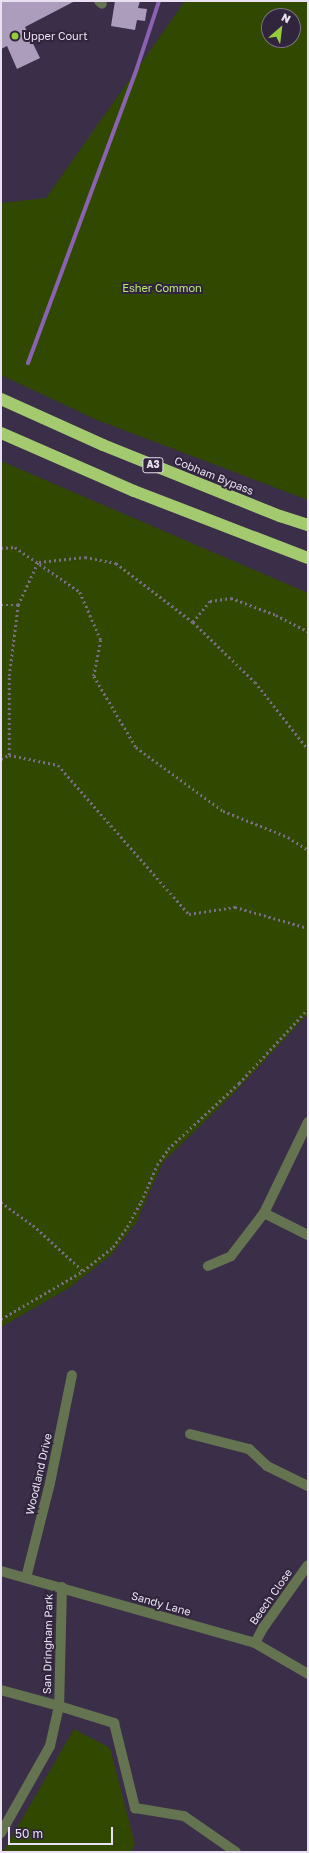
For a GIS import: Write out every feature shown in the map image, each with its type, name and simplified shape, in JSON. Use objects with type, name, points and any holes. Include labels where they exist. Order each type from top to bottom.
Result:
[{"type":"highway","name":"Cobham Bypass","points":[[1,399],[103,445],[280,516],[308,525]]},
{"type":"highway","points":[[1,433],[134,491],[308,558]]},
{"type":"street","points":[[208,1266],[231,1256],[264,1213],[308,1122]]},
{"type":"street","points":[[264,1213],[308,1236]]},
{"type":"street","name":"Woodland Drive","points":[[26,1578],[50,1483],[72,1375]]},
{"type":"street","points":[[190,1434],[249,1449],[267,1466],[308,1486]]},
{"type":"street","name":"Beech Close","points":[[255,1643],[263,1628],[308,1565]]},
{"type":"street","name":"Sandy Lane","points":[[1,1571],[255,1643],[308,1674]]},
{"type":"street","name":"San Dringham Park","points":[[62,1588],[59,1706],[114,1723],[134,1808],[184,1816],[236,1852]]},
{"type":"street","points":[[1,1690],[59,1706],[50,1746],[1,1833]]},
{"type":"path","points":[[1,548],[15,547],[80,592],[101,640],[94,676],[136,747],[223,811],[288,837],[308,850]]},
{"type":"path","points":[[38,562],[85,557],[116,563],[193,622],[255,682],[308,749]]},
{"type":"path","points":[[9,755],[9,676],[18,605],[38,562]]},
{"type":"path","points":[[193,622],[210,601],[231,598],[276,615],[308,631]]},
{"type":"path","points":[[1,605],[18,605]]},
{"type":"path","points":[[1,759],[9,755],[58,765],[189,914],[235,907],[308,928]]},
{"type":"path","points":[[1,1320],[83,1271],[113,1247],[127,1228],[141,1202],[157,1165],[168,1149],[239,1083],[308,1009]]},
{"type":"path","points":[[1,1202],[33,1225],[83,1271]]},
{"type":"green space","name":"Esher Common","points":[[185,1],[308,1],[308,500],[97,420],[1,375],[1,203],[46,198]]},
{"type":"green space","points":[[1,461],[308,593],[308,1014],[235,1092],[163,1162],[136,1223],[111,1255],[69,1288],[1,1327]]},
{"type":"green space","points":[[74,1729],[110,1748],[135,1844],[131,1852],[3,1852]]},
{"type":"building","name":"Upper Court","points":[[1,1],[75,1],[25,27],[40,58],[17,69],[7,46],[1,49]]},
{"type":"building","points":[[115,1],[140,1],[138,8],[147,9],[145,21],[137,20],[135,30],[111,26]]},
{"type":"waterway","points":[[28,363],[137,68],[159,1]]},
{"type":"place","name":"Upper Court","points":[[15,36]]}]
